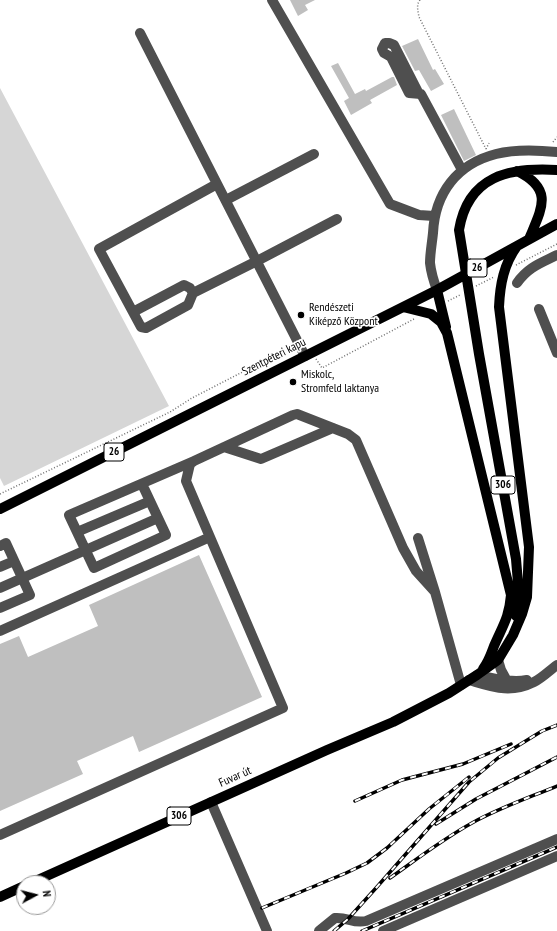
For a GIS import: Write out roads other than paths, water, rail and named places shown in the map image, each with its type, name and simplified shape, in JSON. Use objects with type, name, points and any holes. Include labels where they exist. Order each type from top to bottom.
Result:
[{"type":"main road","points":[[517,171],[538,169],[557,170]]},
{"type":"main road","points":[[517,171],[532,179],[539,188],[542,197],[540,211],[529,239]]},
{"type":"main road","name":"306","points":[[469,680],[488,666],[496,655],[511,629],[516,615],[519,595],[516,560],[460,236],[461,218],[468,203],[475,193],[492,179],[500,175],[517,171]]},
{"type":"main road","name":"Szentpéteri kapu","points":[[0,509],[437,290],[557,224]]},
{"type":"main road","points":[[469,680],[498,660],[513,635],[527,597],[529,547],[499,306],[502,277],[508,257],[516,246]]},
{"type":"main road","points":[[437,290],[511,595],[510,610],[506,623],[494,646],[488,662],[469,680]]},
{"type":"main road","points":[[403,307],[431,314],[441,322],[448,333]]},
{"type":"main road","name":"Fuvar út","points":[[49,875],[327,750],[393,722],[449,693],[469,680]]},
{"type":"main road","points":[[0,897],[16,890]]},
{"type":"street","points":[[272,0],[390,204],[419,215],[434,216]]},
{"type":"street","points":[[140,33],[305,356]]},
{"type":"street","points":[[419,94],[409,93],[391,57],[384,53],[382,49],[385,43],[394,45],[419,94],[421,94],[462,170]]},
{"type":"street","points":[[437,290],[430,264],[434,216],[445,190],[453,179],[468,165],[496,154],[539,151],[557,152]]},
{"type":"street","points":[[226,200],[314,154]]},
{"type":"street","points":[[218,184],[99,249],[141,327],[146,328],[188,305],[193,293],[257,262],[337,220]]},
{"type":"street","points":[[517,282],[530,268],[557,255]]},
{"type":"street","points":[[133,312],[184,285],[190,288],[193,293]]},
{"type":"street","points":[[539,309],[553,332],[557,353]]},
{"type":"street","points":[[142,484],[166,535],[94,568],[69,515],[194,461],[297,414],[348,434],[356,440],[403,548],[416,570],[435,592]]},
{"type":"street","points":[[224,447],[261,459],[333,428]]},
{"type":"street","points":[[0,835],[283,708],[186,481],[190,464],[194,461]]},
{"type":"street","points":[[77,532],[150,501]]},
{"type":"street","points":[[0,588],[158,518]]},
{"type":"street","points":[[0,630],[210,537]]},
{"type":"street","points":[[418,538],[435,592],[469,680]]},
{"type":"street","points":[[0,546],[6,544],[30,595],[0,608]]},
{"type":"street","points":[[0,567],[14,561]]},
{"type":"street","points":[[498,660],[507,681]]},
{"type":"street","points":[[469,680],[497,688],[510,689],[525,686],[535,681],[557,665]]},
{"type":"street","points":[[469,680],[526,680],[546,673]]},
{"type":"street","points":[[211,802],[267,931]]},
{"type":"street","points":[[319,931],[335,918],[348,919],[353,922],[366,921],[557,839]]},
{"type":"street","points":[[383,931],[557,856]]},
{"type":"railway","points":[[334,931],[348,919],[469,782],[498,758],[542,731],[557,725]]},
{"type":"railway","points":[[355,801],[402,780],[463,764],[511,744]]},
{"type":"railway","points":[[436,824],[476,799],[557,757]]},
{"type":"railway","points":[[262,908],[367,863],[387,848],[429,809],[469,777]]},
{"type":"railway","points":[[390,878],[440,842],[461,829],[503,808],[557,786]]},
{"type":"railway","points":[[362,931],[557,847]]},
{"type":"place","name":"Rendészeti Kiképző Központ","points":[[301,315]]},
{"type":"place","name":"Miskolc, Stromfeld laktanya","points":[[293,382]]}]
